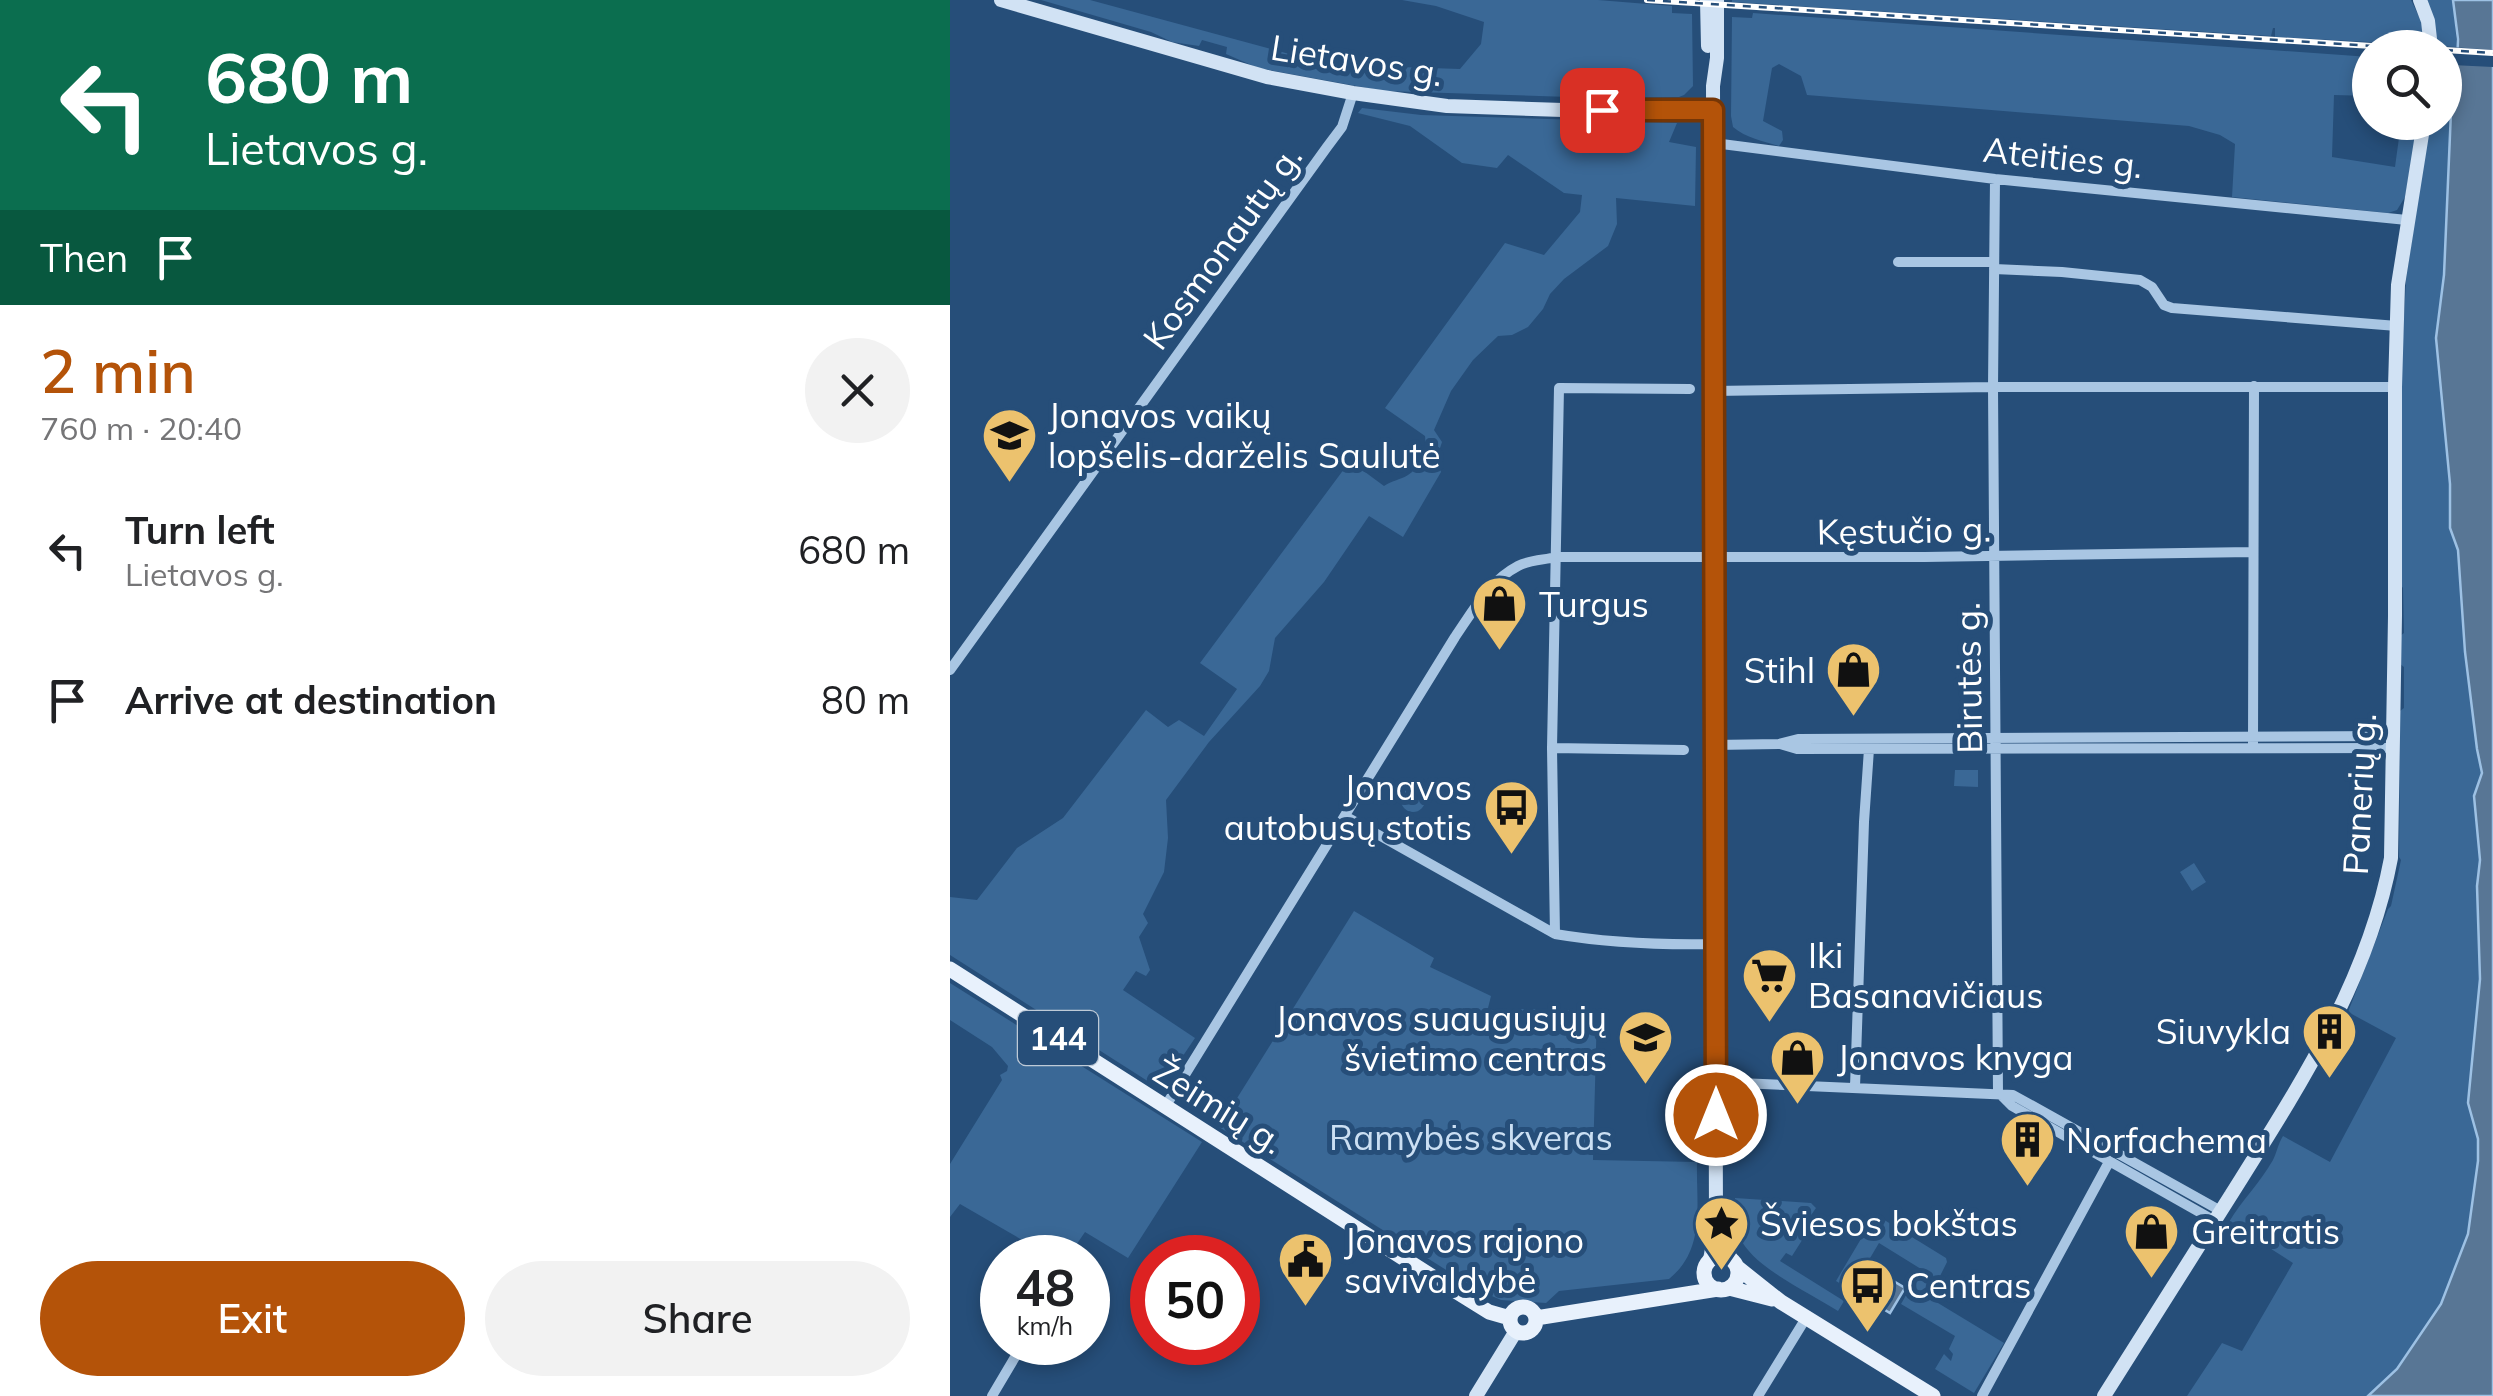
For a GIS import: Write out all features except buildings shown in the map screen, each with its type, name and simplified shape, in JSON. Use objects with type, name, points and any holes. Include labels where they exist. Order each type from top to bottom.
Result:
[{"type":"main road","name":"Lietavos g.","points":[[1001,0],[1266,77],[1353,93],[1447,106],[1713,110]]},
{"type":"main road","points":[[1706,0],[1713,86]]},
{"type":"main road","points":[[1717,0],[1713,86],[1716,1226],[1706,1280],[1724,1289],[1780,1302]]},
{"type":"main road","points":[[2420,0],[2429,30]]},
{"type":"main road","name":"Panerių g.","points":[[2104,1396],[2319,1048],[2368,944],[2385,890],[2391,858],[2398,285],[2421,140]]},
{"type":"main road","name":"Žeimių g.","points":[[950,970],[1513,1325]]},
{"type":"main road","points":[[1476,1396],[1513,1325],[1524,1333],[1532,1330],[1536,1318],[1724,1289],[1737,1280],[1735,1264],[1716,1226]]},
{"type":"main road","points":[[1670,1297],[1721,1256],[1780,1302],[1933,1396]]},
{"type":"street","name":"Kosmonautų g.","points":[[950,670],[1328,147],[1342,126],[1353,93]]},
{"type":"street","name":"Ateities g.","points":[[1714,142],[1995,179],[2408,220]]},
{"type":"street","name":"Birutės g.","points":[[1995,179],[1992,387],[1998,1093]]},
{"type":"street","points":[[1898,262],[1994,266],[2140,280],[2152,287],[2164,305],[2172,308],[2397,326]]},
{"type":"street","points":[[2253,743],[2254,386]]},
{"type":"street","points":[[1714,391],[2395,386]]},
{"type":"street","points":[[1555,934],[1552,748],[1559,388],[1690,389]]},
{"type":"street","name":"Kęstučio g.","points":[[1165,1106],[1482,597],[1521,564],[1556,558],[2252,552]]},
{"type":"street","points":[[1714,744],[1779,744],[1798,739],[1996,744],[2392,742]]},
{"type":"street","points":[[1779,744],[1797,749],[1868,750],[1996,744]]},
{"type":"street","points":[[1552,748],[1684,750]]},
{"type":"street","points":[[1855,1087],[1868,750]]},
{"type":"street","points":[[1344,816],[1555,934],[1656,945],[1714,944]]},
{"type":"street","points":[[1716,1082],[2013,1095],[2218,1216]]},
{"type":"street","points":[[1998,1093],[2012,1106],[2109,1162],[2218,1216]]},
{"type":"street","points":[[1982,1396],[2109,1162]]},
{"type":"street","points":[[1758,1396],[1806,1318]]},
{"type":"street","points":[[992,1396],[1010,1365]]},
{"type":"green space","points":[[1041,0],[1090,0],[1341,68],[1396,78],[1401,67],[1460,69],[1481,44],[1484,22],[1436,6],[1402,0],[1598,0],[1672,6],[1672,13],[1692,14],[1693,86],[1679,97],[1384,91],[1258,68],[1226,54],[1227,47],[1202,40],[1199,46],[1172,42],[1151,32]]},
{"type":"green space","points":[[2411,0],[2425,30],[2352,30],[2352,41],[2275,37],[2275,28],[2271,36],[1732,2]]},
{"type":"green space","points":[[2426,0],[2453,0],[2456,30],[2433,30]]},
{"type":"green space","points":[[1753,13],[2352,56],[2352,96],[2334,95],[2332,157],[2395,167],[2399,140],[2415,140],[2405,197],[2397,210],[2388,213],[2232,197],[2235,144],[2220,135],[2189,126],[1807,95],[1801,76],[1779,64],[1772,68],[1763,121],[1782,131],[1779,146],[1749,137],[1733,127],[1732,17],[1752,18]]},
{"type":"green space","points":[[1362,108],[1421,115],[1677,123],[1669,142],[1696,147],[1695,206],[1616,198],[1617,224],[1608,246],[1564,279],[1528,327],[1512,335],[1498,336],[1473,360],[1451,391],[1434,430],[1442,442],[1437,457],[1441,472],[1403,537],[1369,516],[1324,582],[1275,638],[1269,671],[1260,686],[1209,742],[1166,800],[1168,838],[1164,872],[1143,914],[1148,923],[1139,937],[1150,970],[1146,976],[1136,971],[1123,990],[1195,1038],[1162,1087],[1157,1087],[950,955],[950,897],[977,900],[1017,848],[1063,818],[1146,710],[1168,727],[1179,720],[1204,736],[1237,689],[1200,663],[1350,461],[1384,486],[1416,468],[1424,452],[1425,436],[1385,408],[1505,243],[1544,255],[1580,212],[1582,195],[1564,193],[1508,155],[1497,168],[1462,163],[1410,126],[1358,113]]},
{"type":"green space","points":[[2427,140],[2450,140],[2444,275],[2436,338],[2450,484],[2450,528],[2458,550],[2465,652],[2482,773],[2474,796],[2480,860],[2480,979],[2468,1103],[2478,1140],[2478,1160],[2468,1234],[2441,1305],[2397,1369],[2368,1396],[2187,1396],[2222,1343],[2242,1351],[2293,1263],[2229,1222],[2268,1168],[2283,1136],[2330,1162],[2396,1038],[2348,1012],[2391,906],[2401,860],[2400,711],[2404,708],[2404,667],[2400,664],[2400,636],[2404,633],[2400,584],[2406,280]]},
{"type":"green space","points":[[1955,770],[1978,770],[1978,787],[1954,786]]},
{"type":"green space","points":[[1413,788],[1425,800],[1413,812],[1401,800]]},
{"type":"green space","points":[[2194,863],[2206,882],[2192,891],[2180,872]]},
{"type":"green space","name":"Ramybės skveras","points":[[1354,911],[1434,958],[1430,967],[1491,996],[1488,1008],[1514,1020],[1520,1009],[1597,1011],[1593,1160],[1697,1162],[1694,1240],[1681,1267],[1669,1279],[1559,1291],[1546,1303],[1501,1300],[1478,1290],[1219,1127]]},
{"type":"green space","points":[[950,983],[1202,1142],[1143,1235],[1130,1235],[1128,1258],[1110,1247],[1110,1235],[1085,1232],[1014,1235],[960,1204],[950,1217],[950,1164],[1008,1066],[992,1047],[950,1020]]},
{"type":"green space","points":[[1735,1198],[1811,1203],[1816,1208],[1809,1218],[1813,1223],[1792,1256],[1786,1253],[1780,1261],[1844,1301],[1838,1311],[1757,1260],[1740,1238]]},
{"type":"green space","points":[[1873,1213],[1946,1258],[1942,1282],[1933,1300],[2004,1343],[1974,1393],[1935,1369],[1944,1354],[1951,1361],[1953,1354],[1949,1349],[1955,1336],[1901,1304],[1921,1269],[1879,1243],[1851,1290],[1836,1281]]},
{"type":"shaded area","points":[[2453,0],[2493,0],[2493,1396],[2368,1396],[2397,1369],[2441,1304],[2468,1234],[2478,1161],[2478,1139],[2468,1103],[2480,979],[2480,860],[2474,796],[2482,773],[2465,652],[2458,550],[2450,528],[2450,484],[2436,338],[2444,275],[2450,140],[2462,140],[2462,30],[2457,30]]},
{"type":"shaded area","points":[[1870,1267],[1905,1288],[1890,1313],[1855,1292]]},
{"type":"pier","points":[[2462,48],[2493,50],[2493,67],[2462,65]]},
{"type":"railway","points":[[1647,0],[2352,45]]},
{"type":"railway","points":[[2462,51],[2493,53]]},
{"type":"place","name":"Jonavos vaikų lopšelis-darželis Saulutė","points":[[1009,484]]},
{"type":"place","name":"Turgus","points":[[1500,653]]},
{"type":"place","name":"Stihl","points":[[1854,719]]},
{"type":"place","name":"Jonavos autobusų stotis","points":[[1511,856]]},
{"type":"place","name":"Iki Basanavičiaus","points":[[1769,1024]]},
{"type":"place","name":"Siuvykla","points":[[2330,1080]]},
{"type":"place","name":"Jonavos suaugusiųjų švietimo centras","points":[[1646,1087]]},
{"type":"place","name":"Jonavos knyga","points":[[1798,1106]]},
{"type":"place","name":"Norfachema","points":[[2027,1189]]},
{"type":"place","name":"Šviesos bokštas","points":[[1721,1272]]},
{"type":"place","name":"Greitratis","points":[[2152,1280]]},
{"type":"place","name":"Jonavos rajono savivaldybė","points":[[1305,1309]]},
{"type":"place","name":"Centras","points":[[1867,1334]]},
{"type":"route","points":[[1602,110],[1713,110],[1716,1115]]}]
